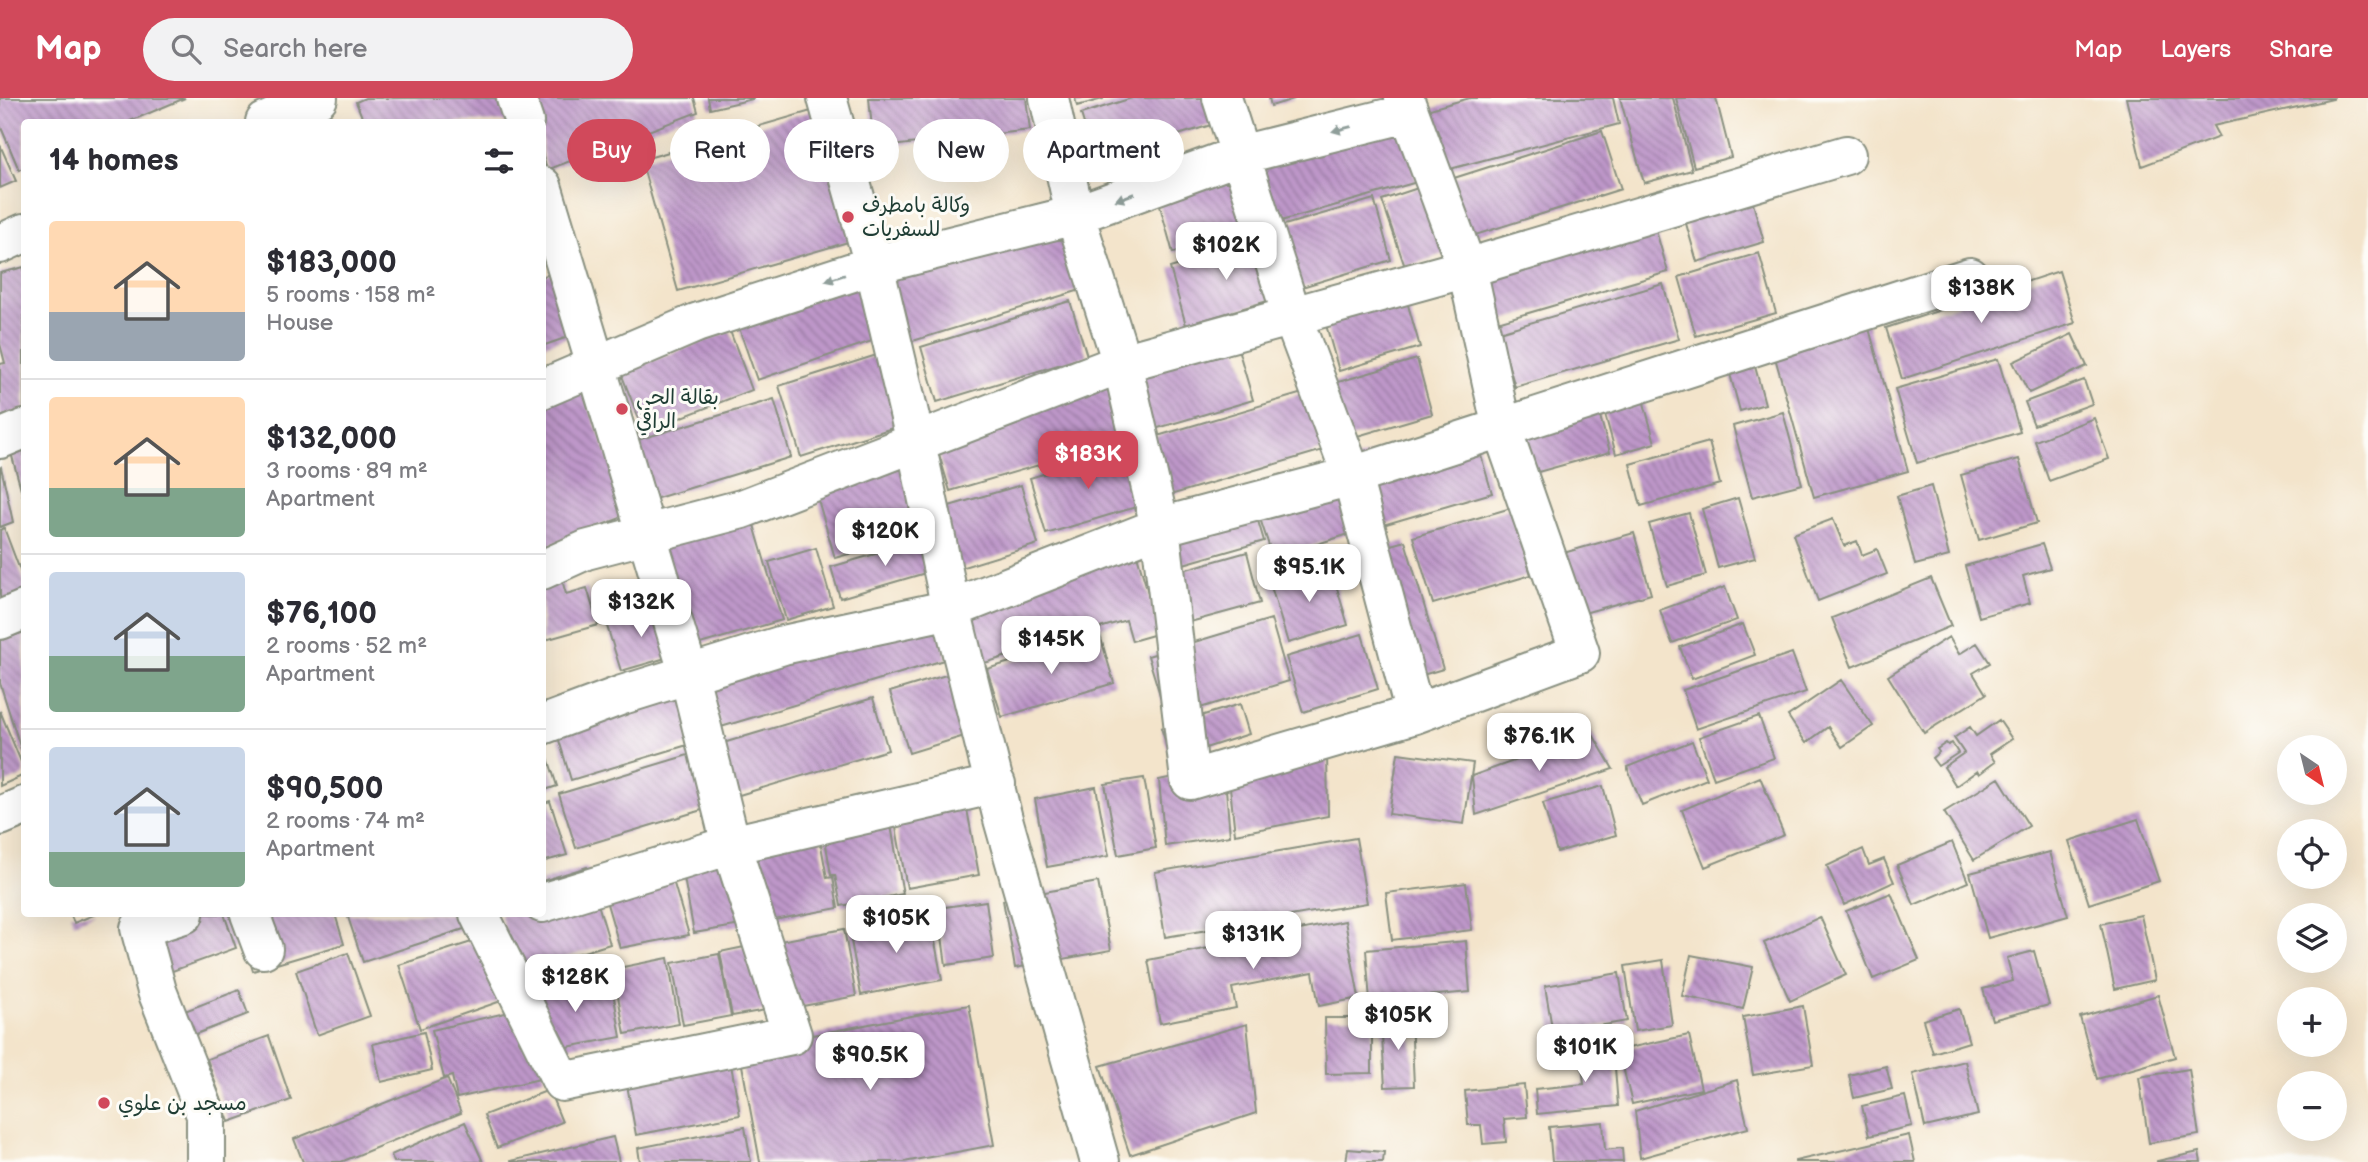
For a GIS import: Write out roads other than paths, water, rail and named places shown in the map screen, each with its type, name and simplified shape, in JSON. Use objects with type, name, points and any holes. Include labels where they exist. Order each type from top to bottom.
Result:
[{"type":"street","points":[[272,119],[318,98]]},
{"type":"street","points":[[330,98],[336,119]]},
{"type":"street","points":[[516,98],[523,119]]},
{"type":"street","points":[[827,98],[873,265],[916,443],[951,609],[1007,833],[1100,1162]]},
{"type":"street","points":[[546,387],[696,323],[873,265],[1075,215],[1240,155],[1406,105],[1467,268],[1502,429],[1580,653],[1415,714],[1191,780],[1160,527],[1122,363],[1075,215],[1049,98]]},
{"type":"street","points":[[1222,98],[1292,316],[1352,476],[1415,714]]},
{"type":"street","points":[[546,568],[586,550],[742,509],[1122,363],[1467,268],[1846,155]]},
{"type":"street","points":[[490,917],[562,1082],[792,1035],[730,845],[689,675],[546,199]]},
{"type":"street","points":[[0,244],[21,234]]},
{"type":"street","points":[[546,724],[622,695],[783,645],[951,609],[1160,527],[1352,476],[1970,277]]},
{"type":"street","points":[[0,439],[21,430]]},
{"type":"street","points":[[0,620],[21,611]]},
{"type":"street","points":[[546,902],[730,845],[996,784]]},
{"type":"street","points":[[0,816],[21,807]]},
{"type":"street","points":[[175,917],[140,928],[157,991],[206,1115],[206,1162]]},
{"type":"street","points":[[251,917],[263,949]]},
{"type":"place","name":"وكالة بامطرف للسفريات","points":[[848,217]]},
{"type":"place","name":"بقالة الحي الراقي","points":[[622,409]]},
{"type":"place","name":"مسجد بن علوي","points":[[104,1103]]}]
